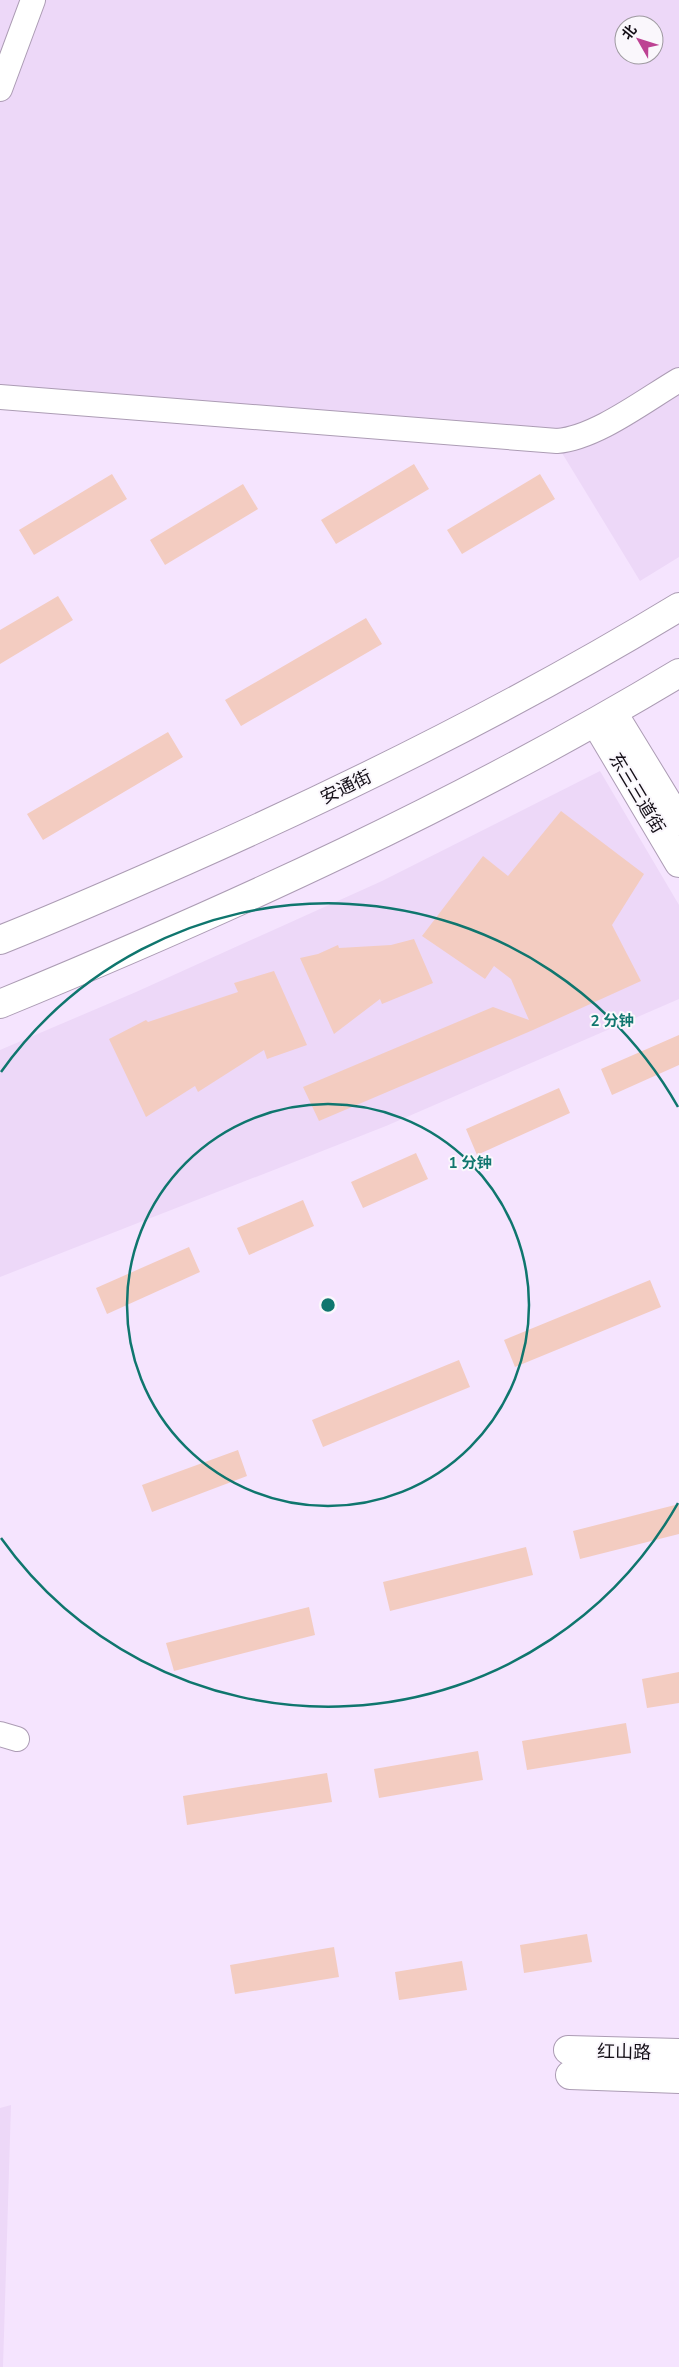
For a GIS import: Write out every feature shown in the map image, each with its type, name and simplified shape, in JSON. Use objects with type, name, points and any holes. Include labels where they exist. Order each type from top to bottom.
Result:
[{"type":"main road","name":"安通街","points":[[0,940],[50,920],[319,800],[420,750],[679,607]]},
{"type":"main road","points":[[0,1004],[299,873],[398,826],[604,718],[679,673]]},
{"type":"main road","name":"东三三道街","points":[[604,718],[679,821]]},
{"type":"main road","name":"东三三道街","points":[[604,718],[679,863]]},
{"type":"main road","name":"红山路","points":[[679,2053],[569,2063],[679,2079]]},
{"type":"lane","points":[[0,88],[33,0]]},
{"type":"lane","points":[[0,397],[558,441],[570,440],[593,431],[679,380]]},
{"type":"shaded area","points":[[0,0],[679,0],[679,557],[640,581],[562,453],[0,404]]},
{"type":"shaded area","points":[[600,771],[679,905],[679,999],[386,1126],[0,1277],[0,1050],[136,992],[382,881]]},
{"type":"shaded area","points":[[11,2105],[3,2367],[0,2367],[0,2108]]},
{"type":"building","points":[[414,464],[429,489],[336,544],[321,520]]},
{"type":"building","points":[[112,474],[127,499],[34,555],[19,530]]},
{"type":"building","points":[[540,474],[555,499],[462,554],[447,530]]},
{"type":"building","points":[[243,484],[258,509],[165,565],[150,540]]},
{"type":"building","points":[[58,596],[73,620],[0,664],[0,630]]},
{"type":"building","points":[[366,618],[382,644],[241,726],[225,700]]},
{"type":"building","points":[[168,732],[183,757],[43,840],[27,814]]},
{"type":"building","points":[[561,811],[644,874],[612,925],[641,981],[533,1030],[319,1121],[303,1087],[493,1007],[529,1020],[511,979],[494,966],[485,979],[422,936],[483,856],[508,876]]},
{"type":"building","points":[[414,939],[433,983],[382,1004],[380,999],[334,1034],[300,958],[318,954],[338,945],[339,948],[391,945]]},
{"type":"building","points":[[274,971],[307,1045],[267,1059],[264,1050],[198,1092],[195,1086],[146,1117],[109,1039],[146,1020],[148,1022],[238,992],[234,983]]},
{"type":"building","points":[[679,1035],[679,1065],[612,1095],[601,1069]]},
{"type":"building","points":[[559,1088],[570,1113],[477,1155],[466,1129]]},
{"type":"building","points":[[416,1153],[428,1179],[363,1208],[351,1182]]},
{"type":"building","points":[[303,1200],[314,1226],[249,1255],[237,1228]]},
{"type":"building","points":[[189,1247],[200,1272],[107,1314],[96,1288]]},
{"type":"building","points":[[650,1280],[661,1307],[515,1367],[504,1340]]},
{"type":"building","points":[[459,1360],[470,1387],[323,1447],[312,1420]]},
{"type":"building","points":[[238,1450],[247,1476],[152,1512],[142,1485]]},
{"type":"building","points":[[679,1504],[679,1534],[580,1559],[573,1531]]},
{"type":"building","points":[[526,1547],[533,1575],[390,1611],[383,1582]]},
{"type":"building","points":[[309,1607],[315,1635],[174,1671],[166,1643]]},
{"type":"building","points":[[679,1672],[679,1703],[647,1708],[642,1679]]},
{"type":"building","points":[[626,1723],[631,1753],[527,1770],[522,1741]]},
{"type":"building","points":[[478,1751],[483,1780],[379,1798],[374,1769]]},
{"type":"building","points":[[327,1773],[332,1802],[187,1825],[183,1796]]},
{"type":"building","points":[[587,1934],[592,1962],[524,1973],[520,1945]]},
{"type":"building","points":[[334,1947],[339,1977],[235,1994],[230,1965]]},
{"type":"building","points":[[462,1961],[467,1990],[399,2000],[395,1972]]}]
